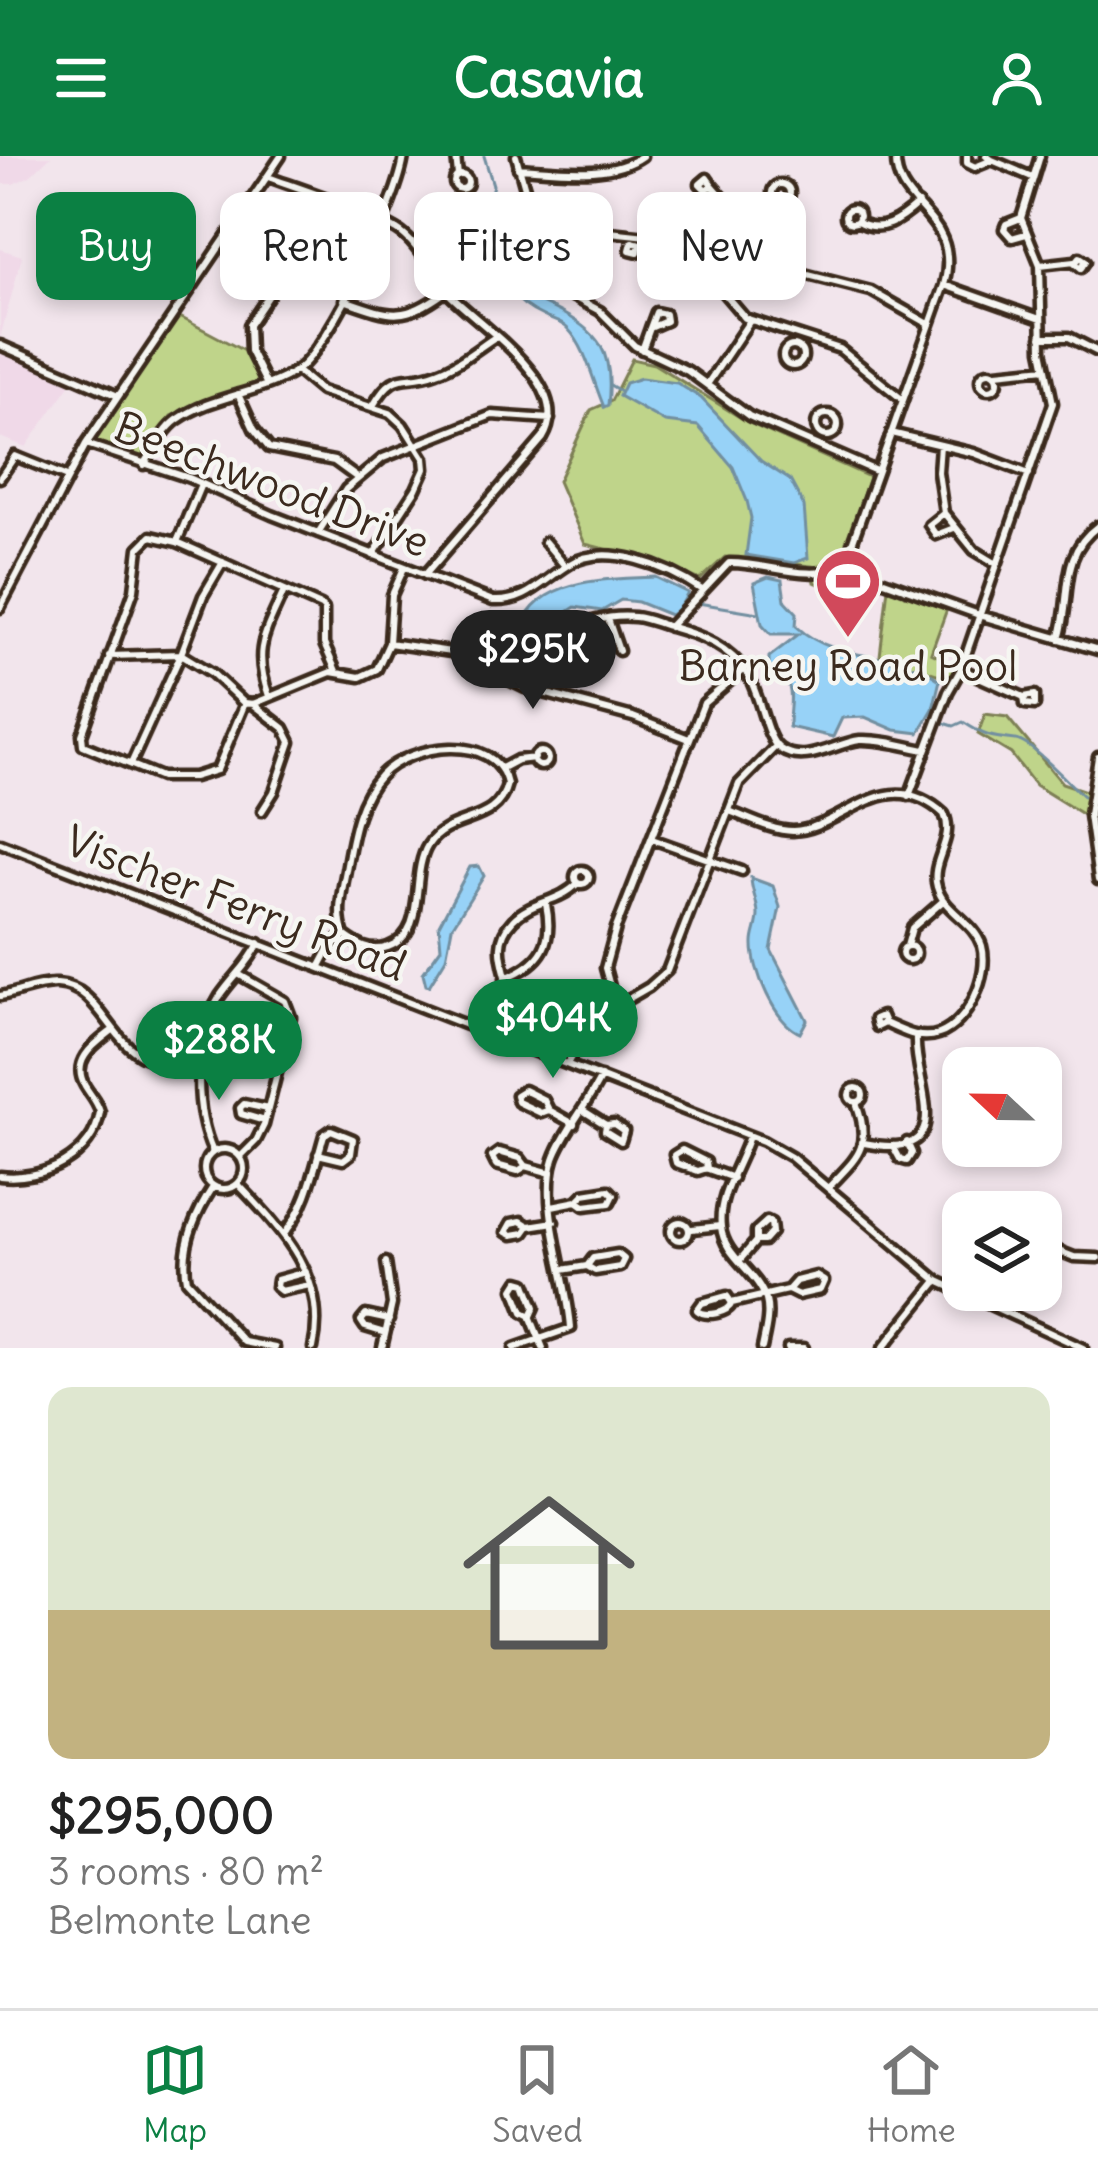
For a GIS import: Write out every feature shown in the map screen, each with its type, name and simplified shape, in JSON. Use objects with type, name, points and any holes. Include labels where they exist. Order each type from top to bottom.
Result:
[{"type":"street","points":[[0,608],[86,444],[281,156]]},
{"type":"street","points":[[390,202],[404,156]]},
{"type":"street","points":[[456,156],[458,176]]},
{"type":"street","points":[[517,156],[525,192]]},
{"type":"street","points":[[518,168],[599,169],[624,166],[642,156]]},
{"type":"street","points":[[844,566],[950,258],[946,242],[902,183],[895,158],[883,156]]},
{"type":"street","points":[[968,156],[967,163],[975,167],[989,158],[1032,177]]},
{"type":"street","points":[[909,796],[961,669],[1053,403],[1041,337],[1040,265],[1021,218],[1040,156]]},
{"type":"street","points":[[268,177],[306,192]]},
{"type":"street","points":[[712,185],[718,192]]},
{"type":"street","points":[[857,221],[879,227],[918,204]]},
{"type":"street","points":[[1021,218],[1006,224],[1004,230],[1012,238],[1026,234]]},
{"type":"street","points":[[390,227],[414,247]]},
{"type":"street","points":[[1040,265],[1075,261]]},
{"type":"street","points":[[806,272],[871,290],[929,324]]},
{"type":"street","points":[[944,285],[1040,320]]},
{"type":"street","points":[[266,300],[249,325],[250,351],[266,383]]},
{"type":"street","points":[[144,465],[173,423],[296,370],[331,329],[344,300],[397,316],[419,311],[435,300]]},
{"type":"street","points":[[425,575],[543,438],[550,418],[550,404],[537,380],[455,300]]},
{"type":"street","points":[[579,300],[600,311],[642,350],[708,383],[749,416],[822,442],[878,472]]},
{"type":"street","points":[[727,300],[750,321],[840,349],[903,400]]},
{"type":"street","points":[[708,383],[750,321]]},
{"type":"street","points":[[642,350],[650,328]]},
{"type":"street","points":[[797,345],[802,335]]},
{"type":"street","points":[[373,406],[397,379],[436,373],[495,337]]},
{"type":"street","points":[[1041,337],[1069,337],[1098,352]]},
{"type":"street","points":[[0,345],[118,396]]},
{"type":"street","points":[[997,373],[1046,368]]},
{"type":"street","points":[[296,370],[321,391],[396,417],[417,445],[424,464],[422,477],[374,555]]},
{"type":"street","points":[[238,394],[269,448],[334,461],[356,477]]},
{"type":"street","points":[[318,533],[356,477],[383,458],[492,415],[550,418]]},
{"type":"street","points":[[891,433],[1029,474]]},
{"type":"street","name":"Beechwood Drive","points":[[86,444],[201,483],[484,598],[507,601],[541,586],[566,566],[594,556],[663,569],[701,590]]},
{"type":"street","points":[[940,445],[944,513],[974,550],[998,565]]},
{"type":"street","points":[[0,478],[15,456],[67,477]]},
{"type":"street","points":[[178,542],[201,483]]},
{"type":"street","points":[[944,513],[931,520],[930,530],[940,535],[954,528]]},
{"type":"street","points":[[1058,639],[1070,562],[1080,542],[1098,526]]},
{"type":"street","points":[[336,671],[324,644],[324,609],[178,542],[151,536],[139,548],[134,590],[82,734],[83,745],[161,777],[217,770],[249,704],[336,671],[370,675],[382,664],[389,644],[389,606],[404,568]]},
{"type":"street","points":[[545,542],[566,566]]},
{"type":"street","points":[[131,764],[182,655],[203,596],[224,562]]},
{"type":"street","points":[[669,627],[729,562],[804,572],[844,566],[980,615],[1098,650]]},
{"type":"street","points":[[269,696],[261,673],[260,647],[284,591]]},
{"type":"street","points":[[503,677],[559,635],[634,616],[721,645],[744,669],[760,698],[776,746],[791,754],[867,740],[926,750]]},
{"type":"street","points":[[608,619],[619,651]]},
{"type":"street","points":[[389,644],[452,652],[535,691],[633,717],[689,739]]},
{"type":"street","points":[[109,656],[182,655],[212,673],[231,695],[284,728],[291,742],[274,793],[262,811]]},
{"type":"street","points":[[615,1005],[606,983],[606,959],[689,739],[707,699],[744,669]]},
{"type":"street","points":[[961,669],[1024,697]]},
{"type":"street","points":[[567,1064],[592,1021],[649,987],[667,970],[747,772],[776,746]]},
{"type":"street","points":[[443,750],[476,751],[502,768],[507,784],[497,807],[445,830],[426,850],[414,915],[402,939],[372,949],[344,935],[340,907],[355,825],[378,778],[410,756],[443,750]]},
{"type":"street","points":[[1098,757],[1088,815],[1098,880]]},
{"type":"street","points":[[502,768],[535,758]]},
{"type":"street","points":[[729,811],[796,831],[875,798],[909,796],[940,809],[948,831],[935,878],[943,901],[980,940],[982,974],[973,998],[954,1024],[939,1034],[916,1037],[885,1023]]},
{"type":"street","points":[[652,839],[742,871]]},
{"type":"street","name":"Vischer Ferry Road","points":[[0,842],[749,1136],[791,1157],[938,1281],[1083,1348]]},
{"type":"street","points":[[502,1039],[511,1008],[500,947],[507,927],[528,908],[567,894],[578,884]]},
{"type":"street","points":[[907,946],[918,922],[943,901]]},
{"type":"street","points":[[506,978],[526,970],[542,955],[549,935],[546,904]]},
{"type":"street","points":[[320,966],[344,935]]},
{"type":"street","points":[[213,1152],[204,1128],[201,1067],[207,1025],[222,993],[260,943]]},
{"type":"street","points":[[238,974],[284,1000],[291,1017],[265,1121],[256,1141],[240,1157]]},
{"type":"street","points":[[0,996],[66,985],[85,995],[113,1030],[147,1058],[201,1067]]},
{"type":"street","points":[[0,1176],[32,1176],[53,1168],[90,1138],[100,1112],[82,1079],[81,1064],[88,1050],[113,1030]]},
{"type":"street","points":[[864,1143],[893,1146],[908,1142],[922,1129],[928,1113],[916,1037]]},
{"type":"street","points":[[281,1063],[248,1054],[241,1045],[248,1041],[284,1049]]},
{"type":"street","points":[[514,1348],[541,1344],[572,1328],[554,1222],[551,1173],[560,1146],[601,1077]]},
{"type":"street","points":[[549,1110],[541,1113],[518,1102],[516,1095],[524,1090],[544,1100],[549,1110],[574,1124]]},
{"type":"street","points":[[265,1121],[241,1114],[240,1108],[250,1104],[268,1108]]},
{"type":"street","points":[[828,1188],[864,1143],[857,1105]]},
{"type":"street","points":[[584,1111],[606,1125]]},
{"type":"street","points":[[285,1233],[305,1202],[318,1154],[327,1132],[353,1139],[347,1158],[318,1154]]},
{"type":"street","points":[[749,1136],[723,1200],[720,1226],[724,1241],[757,1280],[764,1296],[768,1312],[762,1347],[773,1348]]},
{"type":"street","points":[[893,1146],[900,1159],[907,1161],[912,1153],[908,1142]]},
{"type":"street","points":[[227,1149],[240,1157],[244,1171],[238,1184],[228,1190],[213,1187],[203,1170],[213,1152],[227,1149]]},
{"type":"street","points":[[707,1168],[706,1162],[682,1150],[674,1155],[676,1163],[686,1168],[707,1168],[733,1178]]},
{"type":"street","points":[[526,1166],[518,1171],[496,1165],[492,1157],[504,1153],[551,1173]]},
{"type":"street","points":[[238,1184],[285,1233],[306,1272],[316,1309],[313,1348]]},
{"type":"street","points":[[213,1187],[191,1233],[186,1276],[249,1346],[275,1348]]},
{"type":"street","points":[[552,1206],[610,1203],[614,1195],[605,1190],[584,1194],[577,1202]]},
{"type":"street","points":[[529,1226],[554,1222]]},
{"type":"street","points":[[692,1229],[720,1226]]},
{"type":"street","points":[[740,1261],[756,1241]]},
{"type":"street","points":[[1062,1252],[1098,1258]]},
{"type":"street","points":[[562,1270],[620,1267],[623,1258],[617,1254],[593,1258],[587,1266]]},
{"type":"street","points":[[382,1348],[391,1288],[386,1262]]},
{"type":"street","points":[[306,1272],[278,1280],[276,1287],[281,1291],[310,1285]]},
{"type":"street","points":[[732,1303],[727,1296],[720,1297],[701,1303],[697,1310],[706,1315],[726,1310],[732,1303],[788,1290],[796,1281],[816,1276],[824,1281],[820,1290],[810,1293],[798,1295],[788,1290]]},
{"type":"street","points":[[531,1316],[523,1312],[514,1288],[519,1281],[526,1283],[535,1307],[531,1316],[541,1344]]},
{"type":"street","points":[[883,1348],[938,1281]]},
{"type":"street","points":[[385,1334],[365,1328],[361,1321],[366,1315],[388,1320]]},
{"type":"street","points":[[788,1348],[804,1348]]},
{"type":"shaded area","points":[[0,156],[51,156],[30,176],[13,184],[0,184]]},
{"type":"shaded area","points":[[0,249],[22,256],[0,338]]},
{"type":"shaded area","points":[[0,341],[78,374],[26,447],[0,437]]},
{"type":"green space","points":[[176,315],[246,352],[259,381],[171,416],[141,461],[91,444]]},
{"type":"green space","points":[[632,359],[654,364],[749,423],[869,477],[842,558],[843,591],[814,582],[812,566],[725,557],[700,580],[661,563],[585,544],[558,481],[591,410],[611,401]]},
{"type":"green space","points":[[888,587],[947,609],[931,653],[958,666],[952,679],[880,656]]},
{"type":"green space","points":[[985,714],[1007,717],[1062,783],[1098,795],[1098,824],[1035,785],[1011,754],[978,734]]},
{"type":"water","points":[[519,300],[537,300],[593,335],[609,371],[608,405],[604,407],[575,337]]},
{"type":"water","points":[[641,378],[677,383],[701,398],[761,461],[790,480],[804,506],[808,558],[794,563],[746,555],[751,518],[733,467],[698,426],[665,422],[619,396],[625,383]]},
{"type":"water","points":[[655,577],[688,593],[670,615],[621,600],[602,611],[575,607],[525,640],[517,639],[525,618],[553,592],[592,581]]},
{"type":"water","points":[[768,577],[782,580],[785,600],[797,613],[796,626],[813,638],[830,647],[905,664],[940,680],[933,709],[919,733],[895,730],[865,717],[842,718],[833,737],[789,727],[789,686],[769,666],[769,657],[799,634],[771,634],[762,624],[754,583]]},
{"type":"water","points":[[479,866],[484,876],[452,927],[446,958],[426,985],[423,973],[441,948],[439,925],[470,867]]},
{"type":"water","points":[[751,878],[773,886],[780,907],[771,950],[807,1020],[800,1033],[774,1007],[756,967],[753,943],[758,915]]},
{"type":"waterway","points":[[484,156],[491,192]]},
{"type":"waterway","points":[[610,385],[620,391]]},
{"type":"waterway","points":[[698,603],[759,613]]},
{"type":"waterway","points":[[944,723],[963,722],[988,736],[1023,742],[1083,796]]},
{"type":"place","name":"Barney Road Pool","points":[[848,640]]}]
